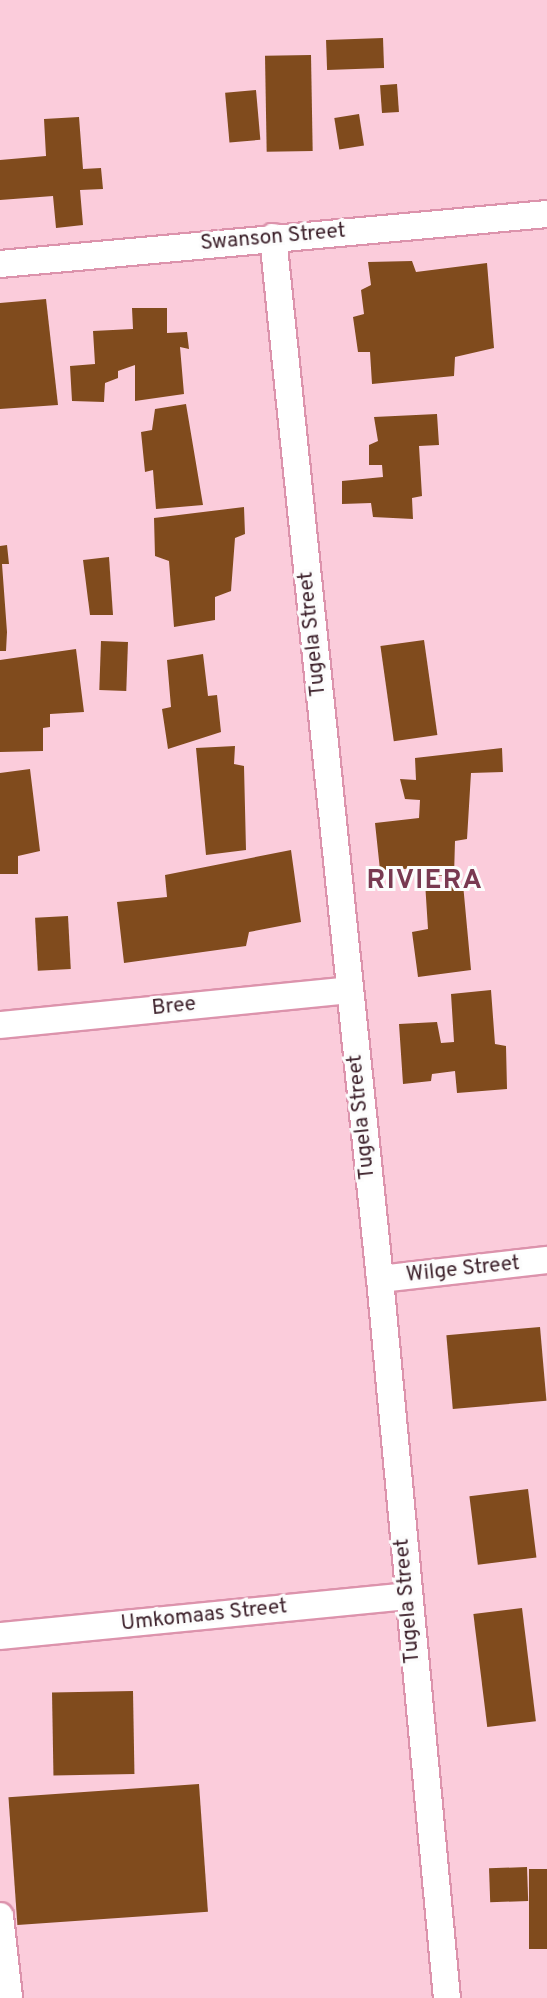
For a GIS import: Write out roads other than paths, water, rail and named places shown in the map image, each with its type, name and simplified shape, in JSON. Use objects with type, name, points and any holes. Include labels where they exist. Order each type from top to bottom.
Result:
[{"type":"street","name":"Swanson Street","points":[[0,264],[273,237],[547,214]]},
{"type":"street","name":"Tugela Street","points":[[273,237],[380,1279],[407,1596],[447,1998]]},
{"type":"street","name":"Bree","points":[[0,1025],[349,990]]},
{"type":"street","name":"Wilge Street","points":[[380,1279],[547,1260]]},
{"type":"street","name":"Umkomaas Street","points":[[0,1636],[407,1596]]},
{"type":"street","points":[[0,1916],[9,1998]]},
{"type":"district","name":"RIVIERA","points":[[425,882]]}]
